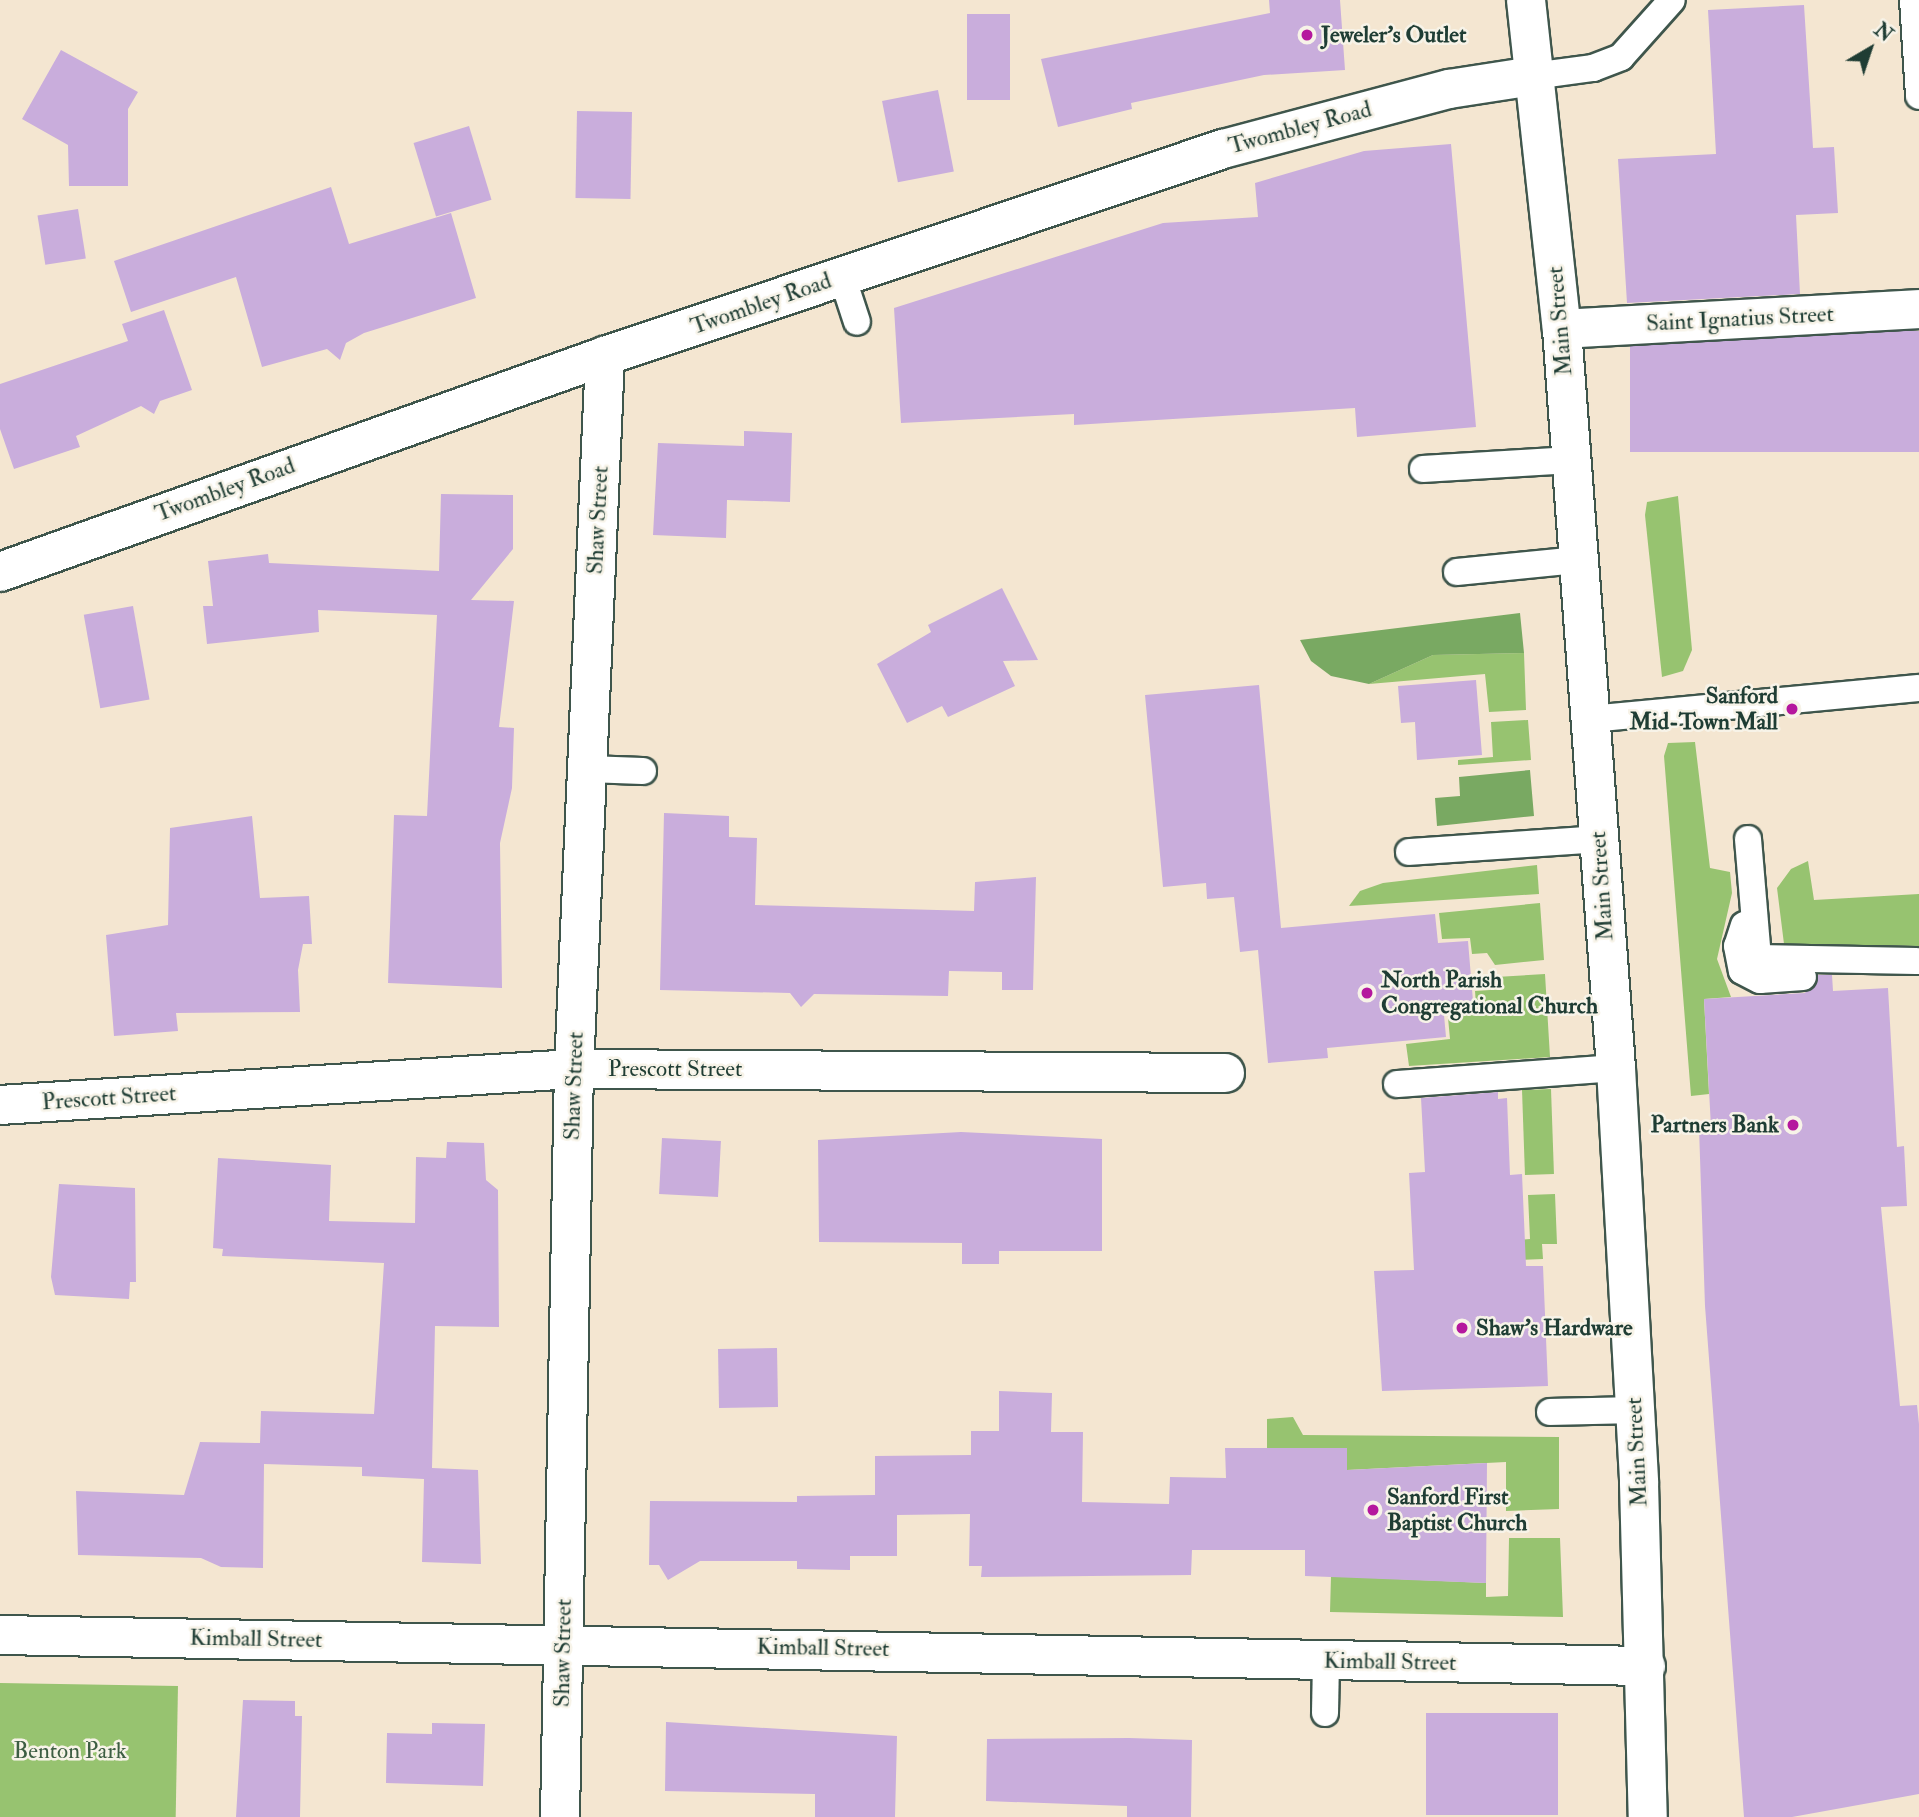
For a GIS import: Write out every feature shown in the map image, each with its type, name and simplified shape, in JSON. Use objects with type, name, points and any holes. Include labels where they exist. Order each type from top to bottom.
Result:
[{"type":"main road","name":"Main Street","points":[[1526,0],[1562,329],[1616,1068],[1646,1666],[1648,1817]]},
{"type":"main road","name":"Twombley Road","points":[[0,572],[605,356],[1223,149],[1449,89],[1534,76]]},
{"type":"main road","name":"Saint Ignatius Street","points":[[1562,329],[1919,309]]},
{"type":"main road","name":"Shaw Street","points":[[560,1817],[574,1069],[605,356]]},
{"type":"main road","name":"Prescott Street","points":[[0,1105],[574,1069],[1224,1073]]},
{"type":"main road","name":"Kimball Street","points":[[0,1635],[564,1643],[1646,1666]]},
{"type":"lane","points":[[1534,76],[1593,68],[1621,57],[1672,0]]},
{"type":"lane","points":[[1913,0],[1919,96]]},
{"type":"lane","points":[[842,276],[857,322]]},
{"type":"lane","points":[[1423,470],[1571,460]]},
{"type":"lane","points":[[1457,572],[1578,560]]},
{"type":"lane","points":[[1590,719],[1919,688]]},
{"type":"lane","points":[[587,769],[643,771]]},
{"type":"lane","points":[[1409,852],[1599,839]]},
{"type":"lane","points":[[1748,839],[1752,904],[1737,959],[1751,978],[1861,974],[1917,960]]},
{"type":"lane","points":[[1397,1084],[1616,1068]]},
{"type":"lane","points":[[1550,1412],[1635,1410]]},
{"type":"lane","points":[[1325,1713],[1326,1661]]},
{"type":"green space","points":[[1678,496],[1692,650],[1683,671],[1662,677],[1645,515],[1647,502]]},
{"type":"green space","points":[[1520,613],[1524,653],[1433,655],[1369,684],[1331,676],[1311,661],[1300,640]]},
{"type":"green space","points":[[1524,653],[1526,710],[1489,712],[1485,674],[1369,684],[1433,655]]},
{"type":"green space","points":[[1528,720],[1531,760],[1458,765],[1458,760],[1493,757],[1491,722]]},
{"type":"green space","points":[[1695,742],[1710,868],[1730,872],[1732,893],[1717,959],[1731,997],[1704,999],[1709,1094],[1691,1096],[1664,756],[1668,743]]},
{"type":"green space","points":[[1530,770],[1534,816],[1437,826],[1435,798],[1460,796],[1459,777]]},
{"type":"green space","points":[[1808,861],[1814,900],[1919,894],[1919,946],[1784,944],[1777,888],[1791,869]]},
{"type":"green space","points":[[1537,865],[1539,894],[1349,906],[1360,891],[1383,883]]},
{"type":"green space","points":[[1540,903],[1544,960],[1495,965],[1487,953],[1472,954],[1470,938],[1442,939],[1439,913]]},
{"type":"green space","points":[[1545,974],[1550,1057],[1409,1066],[1406,1044],[1450,1039],[1447,1007],[1476,1004],[1475,991],[1490,990],[1496,977]]},
{"type":"green space","points":[[1551,1089],[1554,1174],[1525,1175],[1522,1090]]},
{"type":"green space","points":[[1555,1194],[1557,1244],[1542,1244],[1543,1259],[1520,1260],[1518,1240],[1530,1239],[1528,1195]]},
{"type":"green space","points":[[1293,1417],[1303,1435],[1559,1437],[1559,1509],[1506,1511],[1506,1462],[1347,1470],[1347,1448],[1267,1448],[1267,1419]]},
{"type":"green space","points":[[1509,1538],[1560,1538],[1563,1617],[1330,1612],[1331,1576],[1486,1583],[1486,1597],[1508,1596]]},
{"type":"green space","name":"Benton Park","points":[[0,1683],[178,1686],[176,1817],[0,1817]]},
{"type":"building","points":[[1269,0],[1340,0],[1345,70],[1264,75],[1131,103],[1132,109],[1058,127],[1041,59],[1270,13]]},
{"type":"building","points":[[1804,5],[1813,148],[1834,147],[1838,213],[1796,215],[1800,294],[1627,303],[1618,159],[1716,154],[1708,10]]},
{"type":"building","points":[[967,14],[1010,14],[1010,100],[967,100]]},
{"type":"building","points":[[61,50],[138,92],[128,109],[128,186],[69,186],[68,145],[22,119]]},
{"type":"building","points":[[938,90],[954,171],[898,182],[882,101]]},
{"type":"building","points":[[577,111],[632,112],[630,199],[575,198]]},
{"type":"building","points":[[469,126],[492,200],[436,217],[414,143]]},
{"type":"building","points":[[1451,144],[1476,427],[1357,437],[1355,408],[1074,425],[1074,414],[901,423],[894,308],[1163,223],[1258,217],[1255,183],[1364,151]]},
{"type":"building","points":[[331,187],[349,244],[451,213],[476,298],[364,333],[346,343],[340,360],[327,349],[262,367],[236,277],[131,312],[114,261]]},
{"type":"building","points":[[78,209],[86,258],[45,265],[38,215]]},
{"type":"building","points":[[164,310],[192,390],[160,401],[154,414],[141,406],[76,436],[80,447],[14,469],[0,429],[0,384],[128,341],[122,324]]},
{"type":"building","points":[[1630,331],[1919,331],[1919,452],[1630,452]]},
{"type":"building","points":[[744,431],[792,433],[790,502],[727,500],[726,538],[653,535],[658,443],[744,446]]},
{"type":"building","points":[[441,494],[513,495],[513,549],[471,600],[514,601],[499,727],[514,728],[512,788],[500,843],[502,988],[388,983],[394,815],[427,816],[437,615],[318,610],[319,632],[207,644],[203,606],[213,606],[208,561],[268,554],[269,563],[439,571]]},
{"type":"building","points":[[1002,588],[1038,660],[1003,661],[1015,686],[948,717],[942,706],[907,723],[877,664],[931,632],[928,625]]},
{"type":"building","points":[[133,606],[149,700],[100,708],[84,615]]},
{"type":"building","points":[[1476,680],[1482,755],[1417,760],[1415,722],[1401,723],[1398,686]]},
{"type":"building","points":[[1259,685],[1281,928],[1435,914],[1438,943],[1468,941],[1473,1001],[1443,1004],[1446,1037],[1327,1048],[1328,1058],[1268,1063],[1258,950],[1240,952],[1234,897],[1207,899],[1206,883],[1163,887],[1145,695]]},
{"type":"building","points":[[664,813],[729,816],[729,837],[757,838],[755,905],[974,911],[975,882],[1036,877],[1033,990],[1002,990],[1002,972],[949,971],[948,996],[814,994],[801,1007],[790,993],[660,990]]},
{"type":"building","points":[[252,816],[260,898],[309,896],[312,944],[303,944],[298,970],[300,1012],[176,1013],[178,1031],[114,1036],[106,935],[168,925],[170,828]]},
{"type":"building","points":[[1818,975],[1832,975],[1833,991],[1888,988],[1897,1147],[1904,1146],[1907,1206],[1881,1207],[1900,1406],[1917,1405],[1919,1424],[1919,1794],[1792,1817],[1744,1817],[1705,1306],[1699,1128],[1711,1127],[1704,999],[1805,993]]},
{"type":"building","points":[[1498,1092],[1498,1099],[1507,1098],[1510,1175],[1522,1174],[1526,1266],[1543,1266],[1548,1386],[1382,1391],[1374,1271],[1414,1270],[1409,1173],[1425,1172],[1421,1098]]},
{"type":"building","points":[[961,1132],[1102,1139],[1102,1251],[999,1251],[999,1264],[962,1264],[962,1243],[819,1242],[818,1140]]},
{"type":"building","points":[[662,1138],[721,1141],[718,1197],[659,1194]]},
{"type":"building","points":[[447,1142],[484,1143],[486,1180],[498,1190],[499,1327],[435,1326],[432,1468],[478,1470],[481,1564],[422,1562],[424,1479],[362,1476],[362,1467],[264,1464],[263,1568],[221,1567],[201,1558],[78,1555],[76,1491],[184,1495],[200,1442],[260,1443],[261,1411],[374,1414],[384,1263],[222,1256],[223,1249],[213,1248],[218,1158],[331,1165],[329,1221],[415,1223],[416,1157],[446,1158]]},
{"type":"building","points":[[59,1184],[135,1188],[136,1282],[130,1282],[129,1299],[55,1295],[51,1277]]},
{"type":"building","points":[[777,1348],[778,1407],[719,1408],[718,1349]]},
{"type":"building","points":[[999,1391],[1052,1393],[1051,1432],[1083,1432],[1082,1502],[1169,1504],[1170,1477],[1226,1478],[1225,1448],[1347,1448],[1347,1470],[1487,1463],[1486,1583],[1305,1576],[1305,1550],[1192,1550],[1191,1575],[981,1577],[982,1566],[969,1566],[970,1514],[897,1515],[897,1556],[850,1556],[850,1570],[797,1569],[797,1561],[700,1561],[668,1580],[659,1565],[649,1565],[650,1501],[797,1502],[797,1496],[875,1495],[875,1456],[971,1455],[971,1431],[999,1431]]},
{"type":"building","points":[[243,1700],[295,1701],[295,1716],[302,1716],[300,1817],[236,1817]]},
{"type":"building","points":[[1426,1713],[1558,1713],[1558,1815],[1426,1815]]},
{"type":"building","points":[[666,1722],[897,1736],[895,1817],[815,1817],[815,1794],[665,1791]]},
{"type":"building","points":[[432,1723],[485,1724],[483,1786],[386,1783],[387,1733],[432,1734]]},
{"type":"building","points":[[987,1739],[1192,1740],[1191,1817],[1127,1817],[1127,1806],[986,1801]]},
{"type":"place","name":"Jeweler's Outlet","points":[[1307,35]]},
{"type":"place","name":"Sanford Mid-Town Mall","points":[[1792,709]]},
{"type":"place","name":"North Parish Congregational Church","points":[[1367,993]]},
{"type":"place","name":"Partners Bank","points":[[1793,1125]]},
{"type":"place","name":"Shaw's Hardware","points":[[1462,1328]]},
{"type":"place","name":"Sanford First Baptist Church","points":[[1373,1510]]}]
